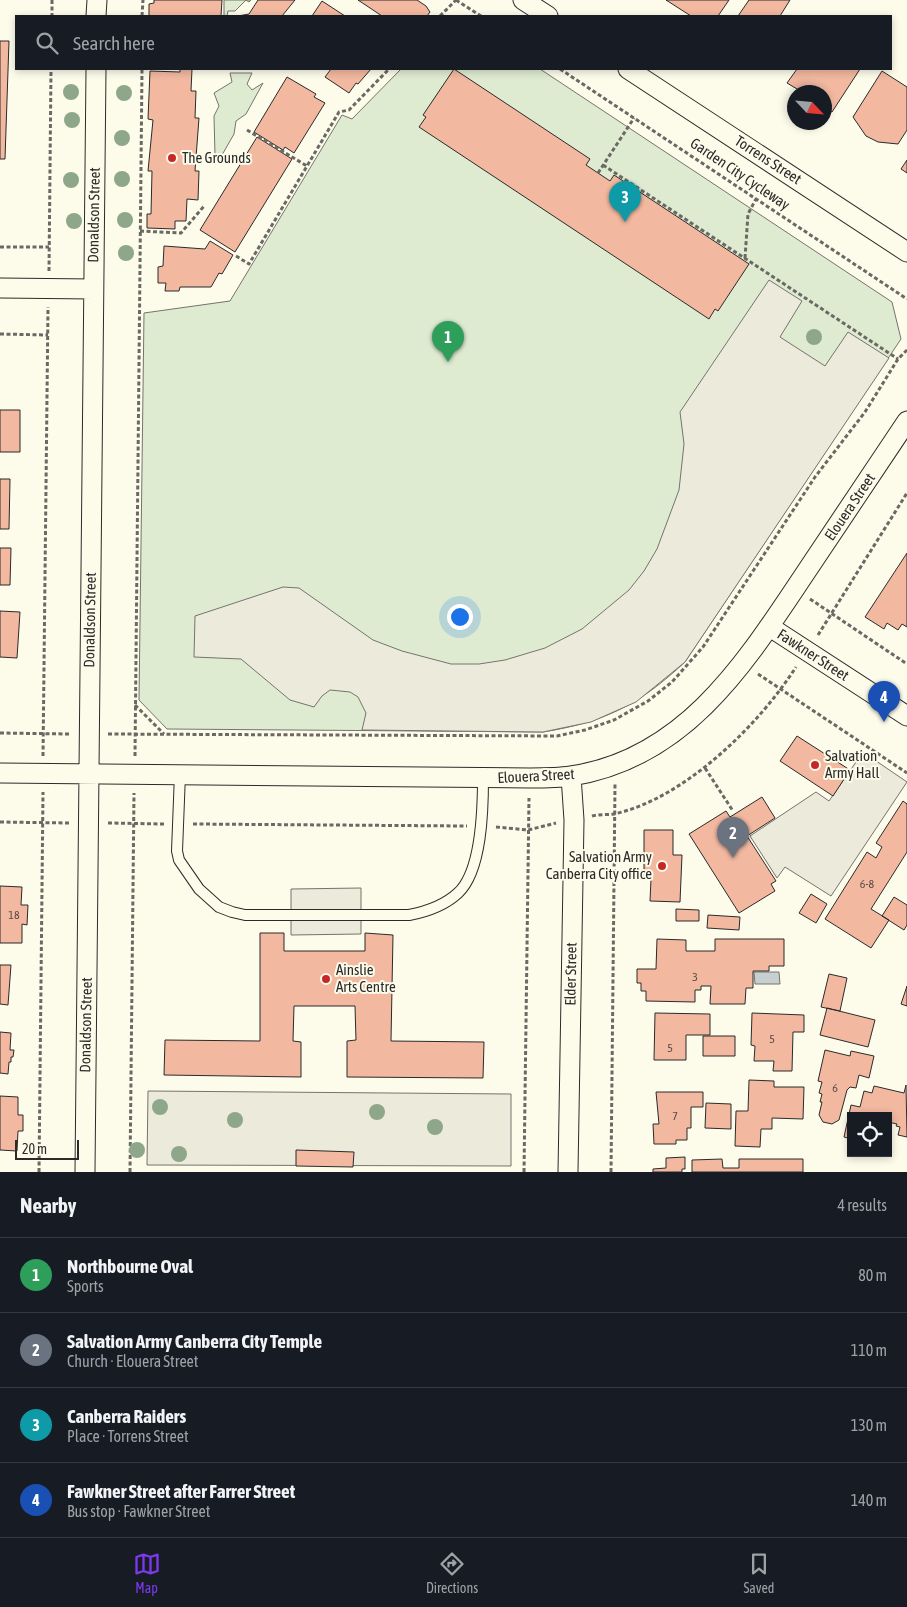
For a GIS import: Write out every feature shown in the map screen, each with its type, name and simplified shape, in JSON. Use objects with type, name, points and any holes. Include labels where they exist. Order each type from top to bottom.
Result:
[{"type":"street","points":[[96,15],[97,0]]},
{"type":"street","points":[[523,0],[546,15]]},
{"type":"street","name":"Donaldson Street","points":[[84,1172],[96,70]]},
{"type":"street","name":"Torrens Street","points":[[630,70],[907,252]]},
{"type":"street","points":[[0,288],[93,288]]},
{"type":"street","name":"Elouera Street","points":[[0,773],[530,778],[571,776],[615,764],[659,743],[687,724],[716,696],[743,664],[770,626],[907,421]]},
{"type":"street","name":"Fawkner Street","points":[[770,626],[907,716]]},
{"type":"street","name":"Elder Street","points":[[568,1172],[574,820],[571,776]]},
{"type":"lane","points":[[180,774],[177,851],[179,860],[210,901],[219,907],[245,915],[409,915],[425,912],[453,897],[467,881],[482,826],[483,778]]},
{"type":"path","points":[[52,0],[52,15]]},
{"type":"path","points":[[142,15],[143,0]]},
{"type":"path","points":[[441,15],[456,0],[478,15]]},
{"type":"path","points":[[39,1172],[51,70]]},
{"type":"path","points":[[130,1172],[142,70]]},
{"type":"path","points":[[236,256],[249,264],[339,112],[349,110],[388,70]]},
{"type":"path","name":"Garden City Cycleway","points":[[562,70],[907,298]]},
{"type":"path","points":[[598,173],[634,118]]},
{"type":"path","points":[[247,130],[307,166]]},
{"type":"path","points":[[603,164],[898,359]]},
{"type":"path","points":[[745,259],[748,214],[756,198]]},
{"type":"path","points":[[140,232],[181,233],[205,205]]},
{"type":"path","points":[[0,246],[49,247]]},
{"type":"path","points":[[0,334],[48,335]]},
{"type":"path","points":[[0,733],[557,736],[614,720],[648,701],[672,682],[703,647],[815,477],[870,404],[898,359],[907,350]]},
{"type":"path","points":[[0,822],[482,826],[528,830],[614,814],[647,802],[705,768],[726,750],[782,690],[807,650],[833,614],[907,492]]},
{"type":"path","points":[[795,589],[907,664]]},
{"type":"path","points":[[743,664],[907,773]]},
{"type":"path","points":[[135,705],[165,734]]},
{"type":"path","points":[[611,1172],[615,764]]},
{"type":"path","points":[[705,768],[733,811]]},
{"type":"path","points":[[524,1172],[530,778]]},
{"type":"green space","points":[[224,0],[246,0],[235,11],[228,11],[227,15],[224,15]]},
{"type":"green space","points":[[400,70],[542,70],[892,302],[901,339],[685,662],[652,690],[603,717],[543,732],[167,729],[139,700],[144,313],[230,301],[342,115],[352,119]]},
{"type":"green space","points":[[230,73],[252,73],[247,84],[252,90],[263,83],[246,114],[236,121],[234,134],[222,155],[215,155],[214,116],[219,106],[214,93],[232,82]]},
{"type":"shaded area","points":[[769,280],[802,301],[780,337],[825,366],[848,332],[889,358],[685,662],[636,702],[591,722],[543,732],[362,730],[366,713],[358,697],[350,692],[330,690],[322,696],[314,707],[290,700],[241,659],[194,657],[195,616],[283,587],[299,588],[373,640],[402,651],[451,664],[479,664],[505,660],[545,648],[582,629],[629,590],[644,571],[657,549],[679,490],[684,444],[680,412]]},
{"type":"shaded area","points":[[863,752],[907,782],[831,896],[785,867],[777,878],[750,836],[816,792],[829,801]]},
{"type":"shaded area","points":[[361,888],[361,934],[291,935],[291,889]]},
{"type":"shaded area","points":[[754,972],[779,972],[780,984],[755,984]]},
{"type":"shaded area","points":[[148,1091],[511,1094],[511,1166],[147,1165]]},
{"type":"building","points":[[154,0],[222,0],[221,15],[149,15],[149,4],[154,3]]},
{"type":"building","points":[[258,0],[295,0],[283,15],[244,15],[249,14]]},
{"type":"building","points":[[358,0],[417,0],[426,6],[430,12],[428,15],[380,15]]},
{"type":"building","points":[[666,0],[729,0],[719,15],[689,15]]},
{"type":"building","points":[[749,0],[790,0],[781,15],[739,15]]},
{"type":"building","points":[[322,1],[343,15],[313,15]]},
{"type":"building","points":[[0,41],[9,41],[5,159],[0,159]]},
{"type":"building","name":"The Grounds","points":[[180,70],[192,70],[191,91],[196,91],[195,118],[199,118],[195,171],[199,171],[198,200],[187,199],[186,221],[175,221],[175,229],[147,228],[147,214],[151,214],[152,171],[148,171],[153,120],[148,119],[150,71],[180,72]]},
{"type":"building","points":[[330,70],[370,70],[358,84],[356,83],[349,93],[325,77]]},
{"type":"building","points":[[453,70],[456,70],[590,159],[586,165],[610,181],[614,175],[749,264],[718,311],[715,309],[709,319],[419,127],[426,117],[423,115]]},
{"type":"building","points":[[796,70],[859,70],[832,112],[832,85],[790,85],[787,83]]},
{"type":"building","points":[[882,71],[907,87],[907,130],[898,144],[878,142],[866,136],[853,117]]},
{"type":"building","points":[[287,77],[316,94],[314,97],[325,103],[294,153],[285,147],[283,150],[254,132]]},
{"type":"building","points":[[257,137],[292,159],[235,252],[200,230]]},
{"type":"building","points":[[907,160],[907,173],[901,169]]},
{"type":"building","points":[[210,241],[233,255],[222,274],[219,273],[211,287],[180,287],[179,291],[165,291],[166,283],[158,283],[158,267],[163,266],[164,246],[205,249]]},
{"type":"building","points":[[0,410],[20,410],[20,452],[0,452]]},
{"type":"building","points":[[0,479],[10,479],[9,529],[0,529]]},
{"type":"building","points":[[0,548],[11,548],[10,585],[0,585]]},
{"type":"building","points":[[907,553],[907,627],[902,624],[898,630],[887,623],[884,629],[865,617]]},
{"type":"building","points":[[0,611],[20,612],[17,658],[0,657]]},
{"type":"building","name":"Salvation Army Hall","points":[[797,736],[850,770],[833,796],[780,761]]},
{"type":"building","points":[[762,797],[775,818],[747,836],[776,881],[771,884],[775,891],[739,913],[689,834],[726,811],[730,817]]},
{"type":"building","points":[[903,801],[907,804],[907,852],[871,909],[889,920],[871,948],[825,919],[867,852],[876,858],[882,847],[876,843]]},
{"type":"building","name":"Salvation Army Canberra City office","points":[[644,830],[673,830],[673,855],[682,855],[680,902],[650,901],[651,879],[644,876]]},
{"type":"building","points":[[0,886],[22,887],[21,905],[28,905],[27,925],[22,924],[22,943],[0,943]]},
{"type":"building","points":[[811,894],[827,904],[816,923],[799,913]]},
{"type":"building","points":[[894,897],[907,905],[907,925],[904,930],[882,916]]},
{"type":"building","points":[[676,909],[699,910],[699,921],[676,921]]},
{"type":"building","points":[[708,915],[740,917],[739,930],[707,928]]},
{"type":"building","name":"Ainslie Arts Centre","points":[[260,933],[284,933],[284,951],[365,951],[365,933],[393,935],[391,1041],[484,1042],[483,1078],[347,1077],[347,1041],[356,1040],[355,1006],[294,1006],[293,1041],[301,1042],[301,1077],[164,1075],[165,1040],[260,1041]]},
{"type":"building","points":[[657,939],[686,940],[686,951],[715,951],[715,939],[784,939],[784,966],[769,966],[769,971],[753,971],[753,988],[746,988],[745,1004],[710,1004],[711,986],[701,986],[701,990],[695,990],[695,1002],[646,1001],[646,991],[641,991],[641,983],[637,983],[637,969],[656,969]]},
{"type":"building","points":[[0,965],[11,965],[8,1005],[0,1004]]},
{"type":"building","points":[[829,974],[847,978],[840,1011],[821,1007]]},
{"type":"building","points":[[907,986],[907,1006],[901,1004]]},
{"type":"building","points":[[827,1008],[875,1020],[868,1047],[820,1035]]},
{"type":"building","points":[[655,1013],[710,1014],[710,1035],[686,1035],[686,1060],[654,1060]]},
{"type":"building","points":[[752,1013],[804,1015],[804,1032],[793,1032],[792,1071],[773,1071],[774,1061],[754,1061],[755,1046],[751,1045]]},
{"type":"building","points":[[0,1032],[11,1033],[10,1050],[14,1050],[11,1062],[9,1062],[8,1074],[0,1073]]},
{"type":"building","points":[[703,1036],[735,1036],[735,1056],[703,1056]]},
{"type":"building","points":[[825,1050],[850,1056],[851,1051],[874,1056],[869,1078],[859,1075],[856,1088],[850,1087],[847,1090],[839,1120],[832,1124],[823,1122],[819,1115],[822,1094],[819,1093],[822,1082],[818,1081]]},
{"type":"building","points":[[749,1080],[774,1081],[774,1087],[804,1087],[803,1119],[772,1118],[772,1129],[761,1129],[760,1147],[735,1146],[736,1111],[748,1111]]},
{"type":"building","points":[[906,1085],[907,1137],[898,1135],[900,1127],[892,1123],[892,1112],[849,1112],[851,1105],[860,1107],[864,1091],[872,1093],[874,1086],[904,1093]]},
{"type":"building","points":[[656,1092],[703,1092],[703,1107],[691,1107],[691,1128],[687,1128],[687,1140],[676,1140],[676,1144],[654,1144],[653,1124],[659,1124]]},
{"type":"building","points":[[0,1096],[18,1097],[18,1115],[23,1115],[23,1131],[18,1131],[17,1151],[0,1150]]},
{"type":"building","points":[[706,1103],[731,1104],[731,1129],[705,1128]]},
{"type":"building","points":[[847,1123],[847,1138],[844,1137]]},
{"type":"building","points":[[296,1150],[354,1152],[353,1167],[296,1166]]},
{"type":"building","points":[[685,1157],[685,1169],[682,1169],[682,1172],[653,1172],[653,1169],[666,1168],[666,1158]]},
{"type":"building","points":[[722,1159],[723,1168],[739,1168],[739,1159],[803,1159],[803,1172],[692,1172],[692,1160]]},
{"type":"place","name":"The Grounds","points":[[172,158]]},
{"type":"place","name":"Canberra Raiders","points":[[625,222]]},
{"type":"place","name":"Northbourne Oval","points":[[448,362]]},
{"type":"place","name":"Fawkner Street after Farrer Street","points":[[884,722]]},
{"type":"place","name":"Salvation Army Hall","points":[[815,765]]},
{"type":"place","name":"Salvation Army Canberra City Temple","points":[[733,858]]},
{"type":"place","name":"Salvation Army Canberra City office","points":[[662,866]]},
{"type":"place","name":"Ainslie Arts Centre","points":[[326,979]]}]
